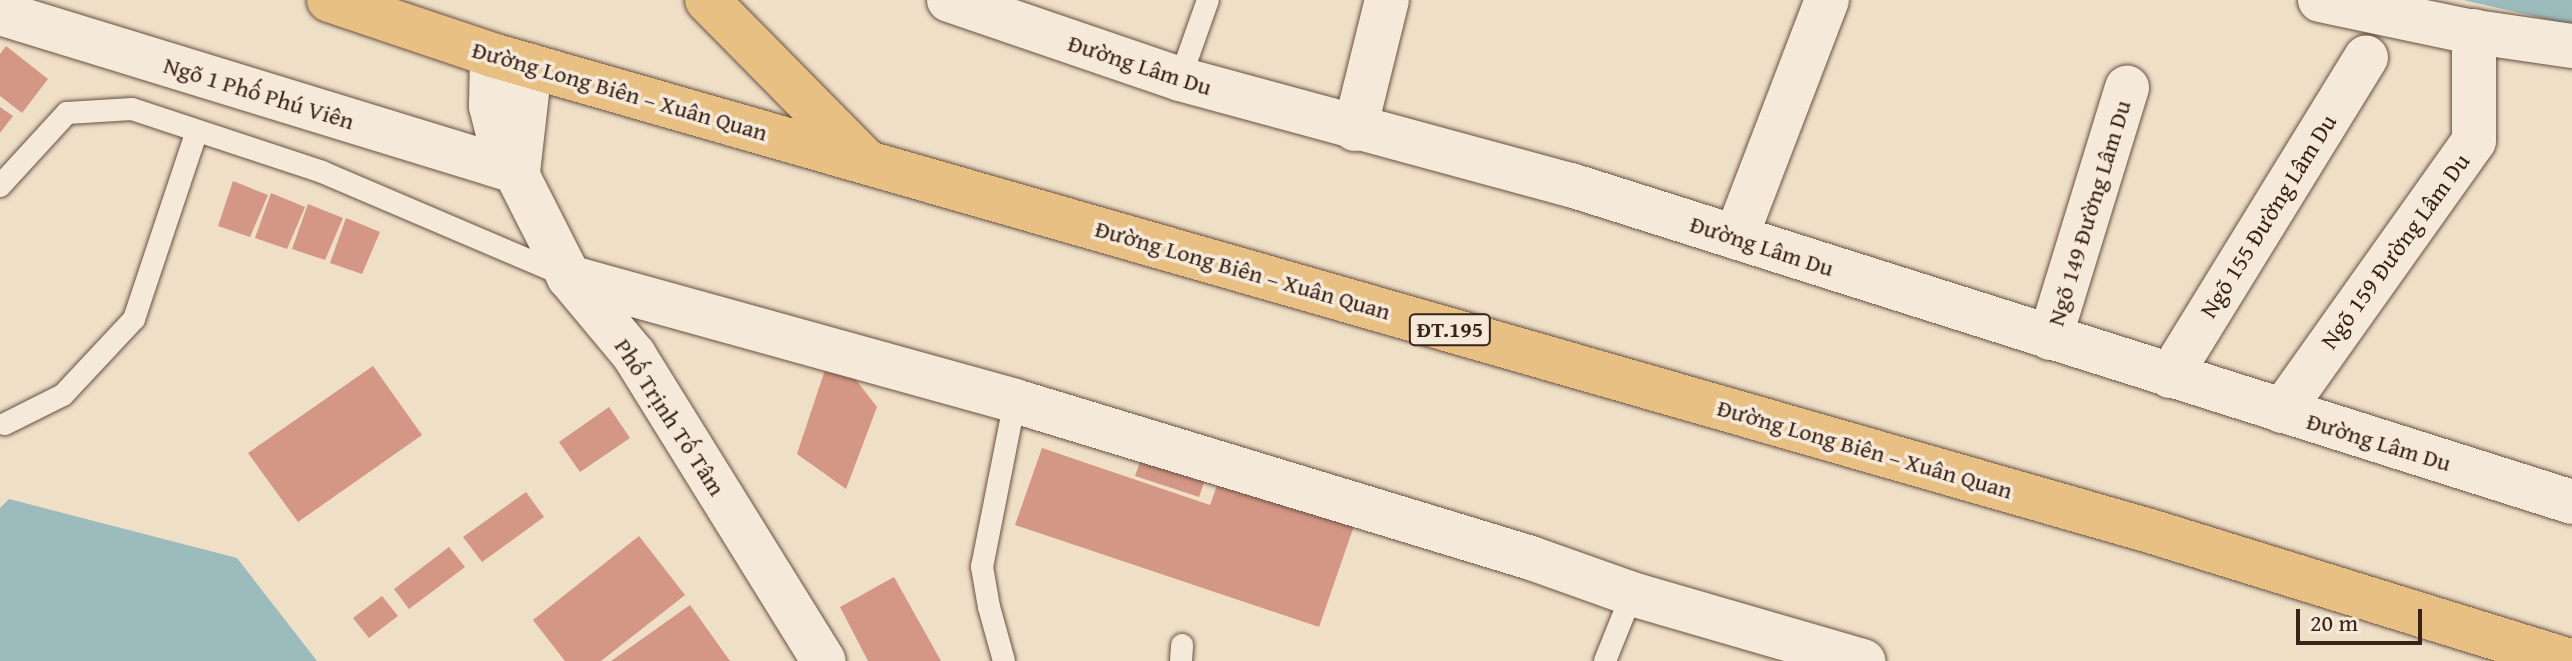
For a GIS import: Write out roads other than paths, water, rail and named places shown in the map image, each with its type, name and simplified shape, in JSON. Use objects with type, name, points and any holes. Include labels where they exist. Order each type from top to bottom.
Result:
[{"type":"main road","name":"Đường Long Biên – Xuân Quan","points":[[329,0],[511,60],[2150,531],[2571,661]]},
{"type":"main road","points":[[707,0],[871,165]]},
{"type":"street","name":"Đường Lâm Du","points":[[949,0],[1013,12],[1180,79],[1355,129],[1571,185],[2572,502]]},
{"type":"street","points":[[1355,129],[1387,0]]},
{"type":"street","points":[[1736,237],[1827,0]]},
{"type":"street","points":[[2320,0],[2474,31],[2572,46]]},
{"type":"street","name":"Ngõ 1 Phố Phú Viên","points":[[0,13],[518,172]]},
{"type":"street","name":"Ngõ 159 Đường Lâm Du","points":[[2282,411],[2474,141],[2474,31]]},
{"type":"street","name":"Ngõ 155 Đường Lâm Du","points":[[2170,376],[2366,57]]},
{"type":"street","points":[[511,60],[518,172]]},
{"type":"street","name":"Ngõ 149 Đường Lâm Du","points":[[2050,338],[2127,88]]},
{"type":"street","name":"Phố Trịnh Tố Tâm","points":[[518,172],[569,277],[634,355],[824,661]]},
{"type":"street","points":[[569,277],[1015,401],[1531,558],[1632,594],[1863,661]]},
{"type":"lane","points":[[1180,79],[1208,0]]},
{"type":"lane","points":[[0,186],[67,113],[132,109],[322,172],[569,277]]},
{"type":"lane","points":[[5,424],[63,395],[134,319],[197,131]]},
{"type":"lane","points":[[1004,661],[982,567],[1015,401]]},
{"type":"lane","points":[[1605,661],[1632,594]]},
{"type":"water","points":[[2463,0],[2572,0],[2572,25]]},
{"type":"water","points":[[9,499],[237,558],[317,661],[0,661],[0,508]]}]
